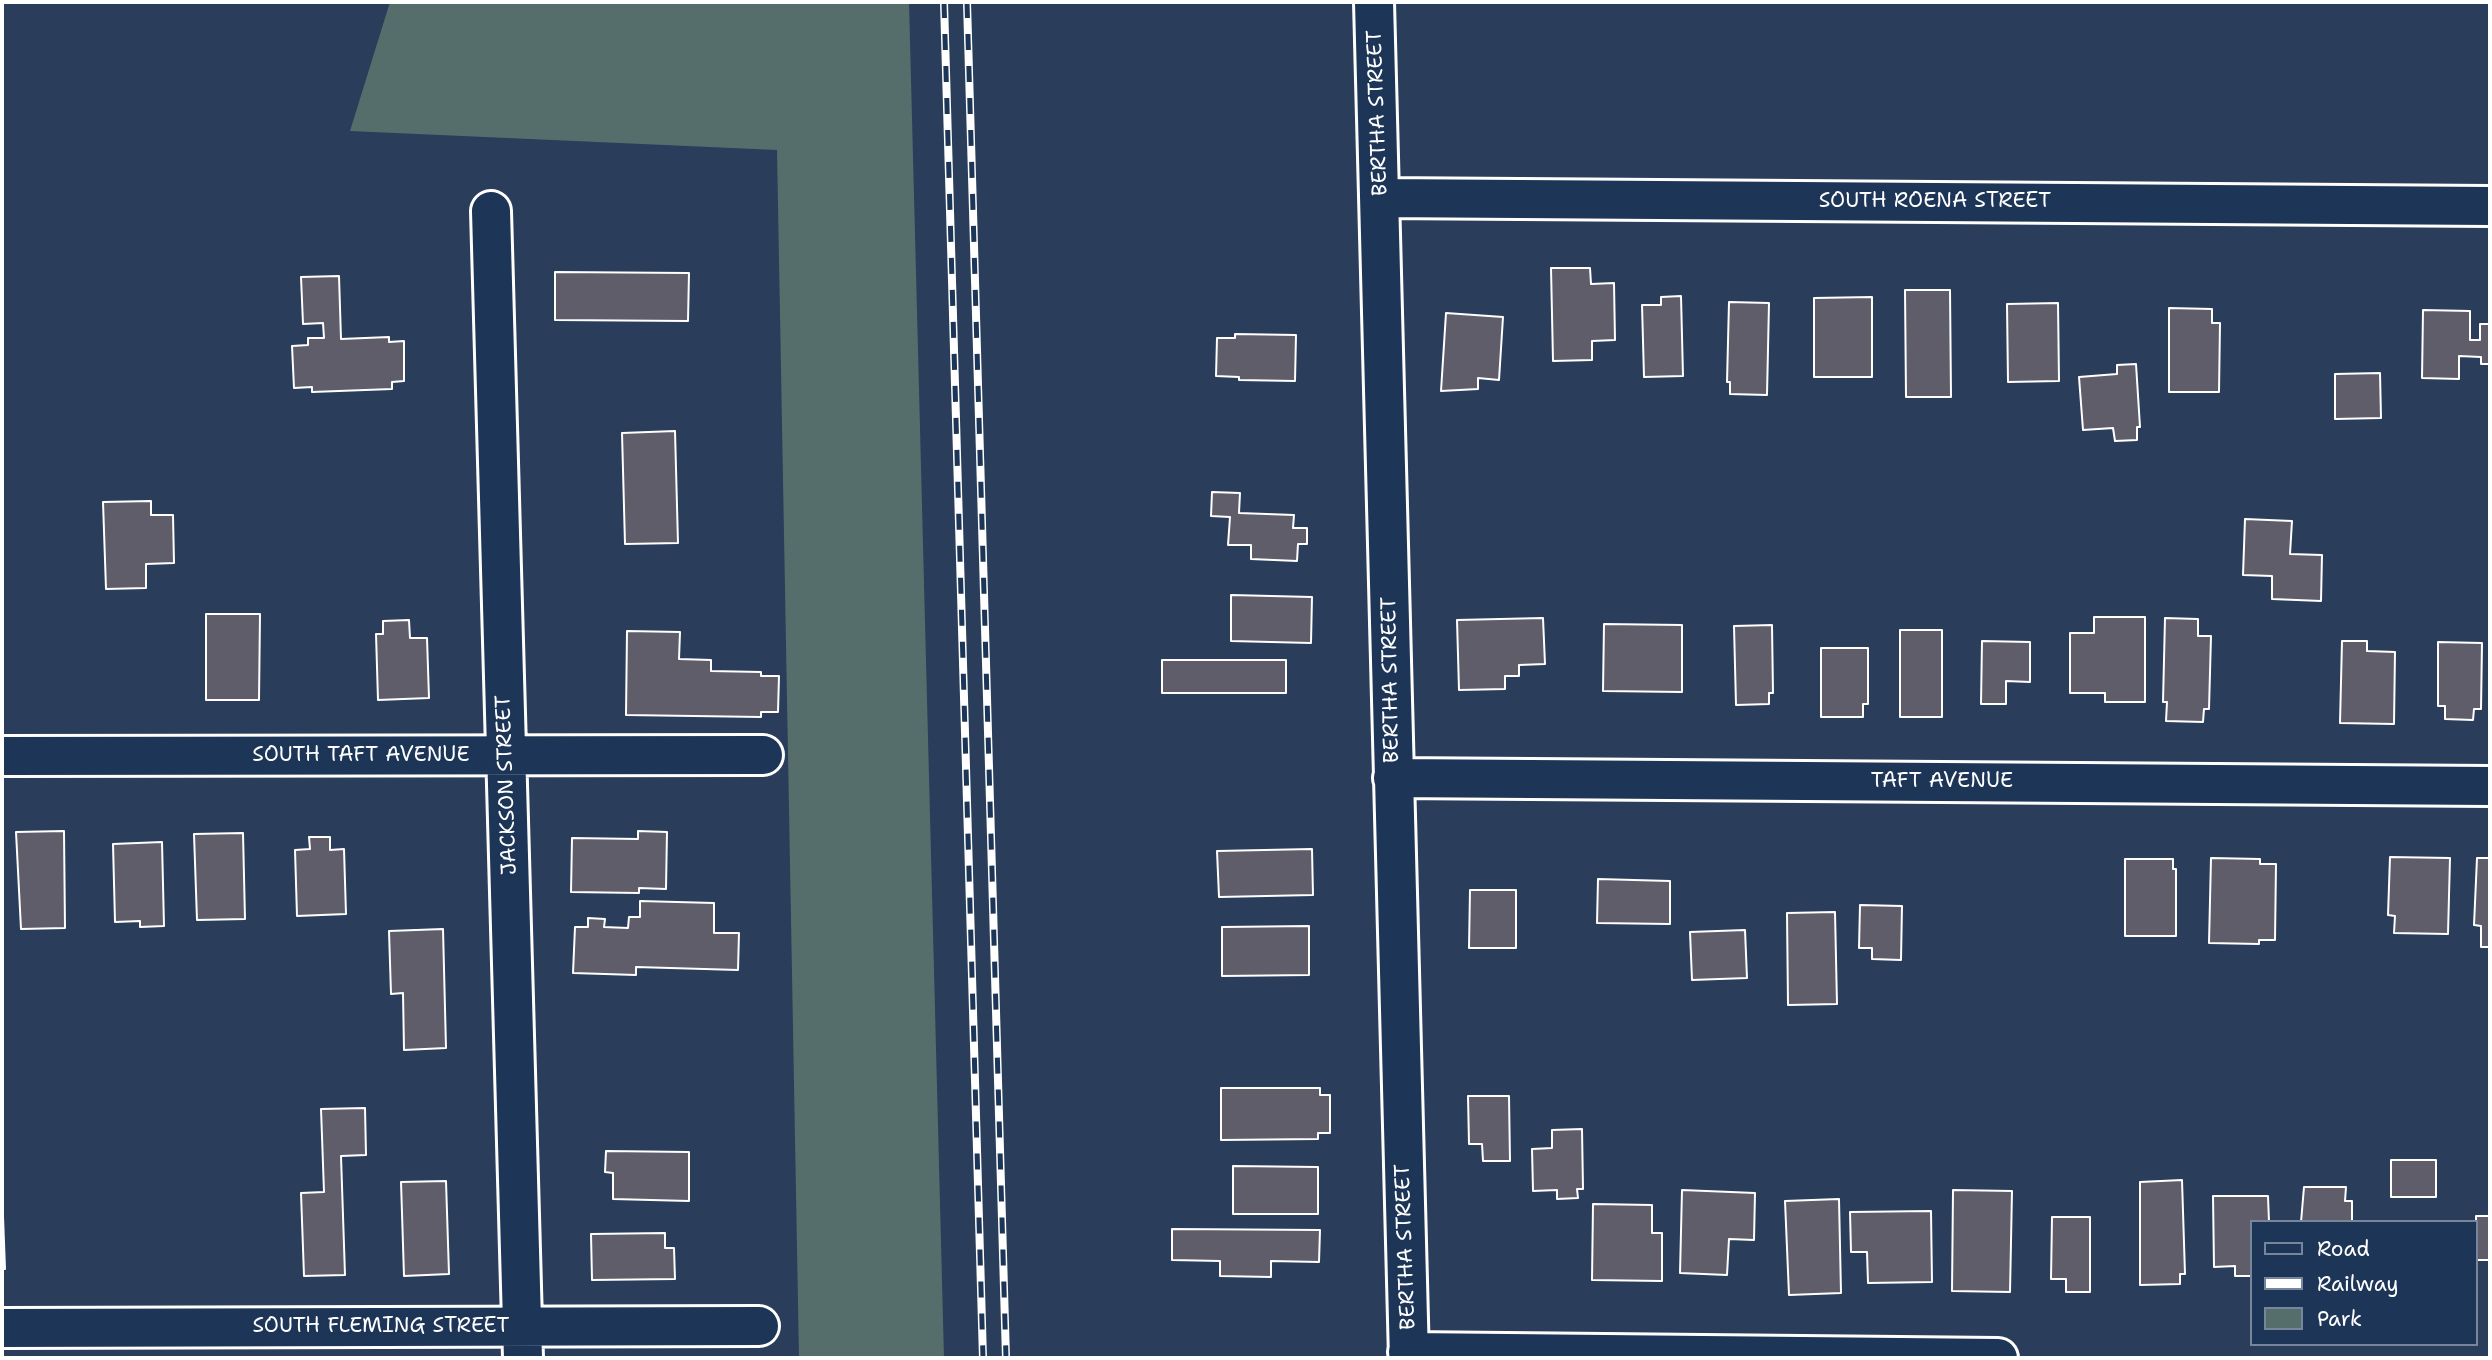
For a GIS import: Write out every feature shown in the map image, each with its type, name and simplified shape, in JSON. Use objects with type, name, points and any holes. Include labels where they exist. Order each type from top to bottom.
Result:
[{"type":"street","name":"BERTHA STREET","points":[[1374,2],[1408,1355]]},
{"type":"street","name":"SOUTH ROENA STREET","points":[[1381,198],[2490,206]]},
{"type":"street","name":"JACKSON STREET","points":[[491,211],[522,1342]]},
{"type":"street","name":"SOUTH TAFT AVENUE","points":[[2,756],[763,755]]},
{"type":"street","name":"TAFT AVENUE","points":[[1393,778],[2490,786]]},
{"type":"street","name":"SOUTH FLEMING STREET","points":[[2,1328],[522,1342],[759,1326]]},
{"type":"street","points":[[1408,1355],[1998,1358]]},
{"type":"green space","points":[[390,2],[909,2],[944,1358],[799,1358],[777,150],[350,131]]},
{"type":"building","points":[[1551,268],[1590,268],[1591,284],[1614,283],[1615,340],[1592,341],[1592,360],[1553,361]]},
{"type":"building","points":[[555,272],[689,273],[688,321],[555,320]]},
{"type":"building","points":[[339,276],[341,339],[389,337],[389,342],[404,341],[404,381],[392,382],[392,389],[312,392],[312,387],[294,388],[292,346],[308,345],[308,338],[324,338],[323,323],[303,324],[301,277]]},
{"type":"building","points":[[1905,290],[1950,290],[1951,397],[1906,397]]},
{"type":"building","points":[[1681,296],[1683,376],[1644,377],[1642,305],[1661,305],[1661,297]]},
{"type":"building","points":[[1872,297],[1872,377],[1814,377],[1814,298]]},
{"type":"building","points":[[1729,302],[1769,303],[1767,395],[1730,394],[1730,382],[1727,382]]},
{"type":"building","points":[[2058,303],[2059,381],[2008,382],[2007,304]]},
{"type":"building","points":[[2169,308],[2212,309],[2212,323],[2220,323],[2219,392],[2169,392]]},
{"type":"building","points":[[2423,310],[2470,311],[2470,340],[2480,340],[2480,324],[2490,324],[2490,364],[2481,364],[2481,357],[2459,356],[2459,379],[2422,378]]},
{"type":"building","points":[[1446,313],[1503,317],[1499,380],[1478,378],[1478,389],[1441,391]]},
{"type":"building","points":[[1235,334],[1296,335],[1295,381],[1239,380],[1239,377],[1216,376],[1217,338],[1235,338]]},
{"type":"building","points":[[2136,364],[2140,427],[2137,427],[2137,440],[2115,441],[2113,428],[2083,430],[2079,377],[2117,374],[2117,365]]},
{"type":"building","points":[[2380,373],[2381,418],[2335,419],[2335,374]]},
{"type":"building","points":[[675,431],[678,543],[625,544],[622,433]]},
{"type":"building","points":[[1212,492],[1240,493],[1239,513],[1294,515],[1293,528],[1307,528],[1307,544],[1298,544],[1297,561],[1251,559],[1251,545],[1228,545],[1230,517],[1211,516]]},
{"type":"building","points":[[151,501],[151,515],[173,515],[174,563],[146,564],[146,588],[106,589],[103,502]]},
{"type":"building","points":[[2245,519],[2292,521],[2290,554],[2322,555],[2321,601],[2272,599],[2272,576],[2243,575]]},
{"type":"building","points":[[1231,595],[1312,597],[1311,643],[1231,641]]},
{"type":"building","points":[[206,614],[260,614],[259,700],[206,700]]},
{"type":"building","points":[[2094,617],[2145,617],[2145,702],[2105,702],[2105,693],[2070,693],[2070,633],[2094,633]]},
{"type":"building","points":[[1543,618],[1545,664],[1519,665],[1519,676],[1505,676],[1505,689],[1459,690],[1457,620]]},
{"type":"building","points":[[2165,618],[2198,619],[2198,636],[2211,636],[2209,709],[2204,709],[2203,722],[2166,721],[2167,702],[2163,702]]},
{"type":"building","points":[[409,620],[410,638],[427,638],[429,698],[378,700],[376,634],[383,634],[383,621]]},
{"type":"building","points":[[1604,624],[1682,625],[1682,692],[1603,691]]},
{"type":"building","points":[[1772,625],[1773,693],[1769,693],[1769,704],[1736,705],[1734,626]]},
{"type":"building","points":[[1900,630],[1942,630],[1942,717],[1900,717]]},
{"type":"building","points":[[627,631],[680,632],[679,659],[711,660],[711,671],[761,672],[761,676],[779,676],[778,712],[761,712],[761,717],[626,715]]},
{"type":"building","points":[[1982,641],[2030,642],[2030,682],[2006,681],[2006,704],[1981,704]]},
{"type":"building","points":[[2342,641],[2367,641],[2367,651],[2395,652],[2394,724],[2340,723]]},
{"type":"building","points":[[2438,642],[2482,643],[2481,709],[2474,709],[2473,720],[2445,719],[2445,706],[2438,706]]},
{"type":"building","points":[[1821,648],[1868,648],[1868,704],[1863,704],[1863,717],[1821,717]]},
{"type":"building","points":[[1162,660],[1286,660],[1286,693],[1162,693]]},
{"type":"building","points":[[64,831],[65,928],[21,929],[16,832]]},
{"type":"building","points":[[638,831],[667,832],[666,889],[639,888],[639,893],[571,892],[572,838],[638,839]]},
{"type":"building","points":[[243,833],[245,919],[197,920],[194,834]]},
{"type":"building","points":[[309,837],[330,837],[330,850],[344,849],[346,914],[297,916],[295,850],[310,849]]},
{"type":"building","points":[[162,842],[164,926],[140,927],[140,921],[115,922],[113,844]]},
{"type":"building","points":[[1312,849],[1313,895],[1219,897],[1217,851]]},
{"type":"building","points":[[2390,857],[2450,858],[2448,934],[2394,933],[2395,916],[2388,915]]},
{"type":"building","points":[[2211,858],[2260,859],[2260,864],[2276,864],[2275,940],[2259,940],[2259,944],[2209,943]]},
{"type":"building","points":[[2477,858],[2490,858],[2490,947],[2481,947],[2481,926],[2474,925]]},
{"type":"building","points":[[2125,859],[2173,859],[2173,869],[2176,869],[2176,936],[2125,936]]},
{"type":"building","points":[[1598,879],[1670,881],[1670,924],[1597,923]]},
{"type":"building","points":[[1470,890],[1516,890],[1516,948],[1469,948]]},
{"type":"building","points":[[640,901],[714,903],[714,933],[739,933],[738,970],[636,967],[636,975],[573,973],[575,927],[588,927],[588,918],[605,919],[604,927],[628,928],[629,917],[640,917]]},
{"type":"building","points":[[1860,905],[1902,906],[1901,960],[1872,959],[1872,948],[1859,948]]},
{"type":"building","points":[[1835,912],[1837,1004],[1788,1005],[1787,913]]},
{"type":"building","points":[[1309,926],[1309,975],[1222,976],[1222,927]]},
{"type":"building","points":[[443,929],[446,1048],[404,1050],[403,993],[391,994],[389,931]]},
{"type":"building","points":[[1745,930],[1747,978],[1692,980],[1690,932]]},
{"type":"building","points":[[1221,1088],[1320,1088],[1320,1095],[1330,1095],[1330,1133],[1318,1133],[1318,1139],[1221,1140]]},
{"type":"building","points":[[1468,1096],[1509,1096],[1510,1161],[1483,1161],[1482,1144],[1469,1144]]},
{"type":"building","points":[[365,1108],[366,1155],[341,1156],[345,1275],[304,1276],[301,1193],[324,1192],[321,1109]]},
{"type":"building","points":[[1582,1129],[1583,1189],[1577,1189],[1578,1198],[1557,1199],[1557,1190],[1533,1191],[1532,1149],[1552,1148],[1552,1130]]},
{"type":"building","points":[[606,1151],[689,1152],[689,1201],[613,1199],[613,1173],[605,1172]]},
{"type":"building","points":[[2391,1160],[2436,1160],[2436,1197],[2391,1197]]},
{"type":"building","points":[[1233,1166],[1318,1167],[1318,1214],[1233,1214]]},
{"type":"building","points":[[2182,1180],[2185,1274],[2180,1274],[2180,1284],[2140,1285],[2140,1182]]},
{"type":"building","points":[[446,1181],[449,1274],[404,1276],[401,1182]]},
{"type":"building","points":[[2304,1187],[2346,1187],[2345,1201],[2352,1201],[2352,1220],[2301,1220]]},
{"type":"building","points":[[2,1190],[5,1269],[2,1269]]},
{"type":"building","points":[[1682,1190],[1755,1193],[1754,1240],[1729,1239],[1727,1275],[1680,1273]]},
{"type":"building","points":[[1953,1190],[2012,1191],[2010,1292],[1952,1291]]},
{"type":"building","points":[[2213,1196],[2268,1196],[2269,1220],[2250,1220],[2250,1276],[2235,1276],[2235,1266],[2214,1267]]},
{"type":"building","points":[[1839,1199],[1841,1293],[1789,1295],[1785,1201]]},
{"type":"building","points":[[1593,1204],[1652,1205],[1652,1233],[1662,1233],[1662,1281],[1592,1280]]},
{"type":"building","points":[[1931,1211],[1932,1282],[1868,1283],[1867,1252],[1851,1252],[1850,1212]]},
{"type":"building","points":[[2476,1216],[2490,1216],[2490,1260],[2478,1260]]},
{"type":"building","points":[[2052,1217],[2090,1217],[2090,1292],[2066,1292],[2066,1279],[2051,1279]]},
{"type":"building","points":[[1172,1229],[1320,1230],[1319,1262],[1271,1261],[1271,1277],[1220,1276],[1220,1261],[1172,1260]]},
{"type":"building","points":[[665,1233],[665,1248],[674,1248],[675,1279],[592,1280],[591,1234]]},
{"type":"railway","points":[[944,2],[983,1358]]},
{"type":"railway","points":[[967,2],[1006,1358]]}]
